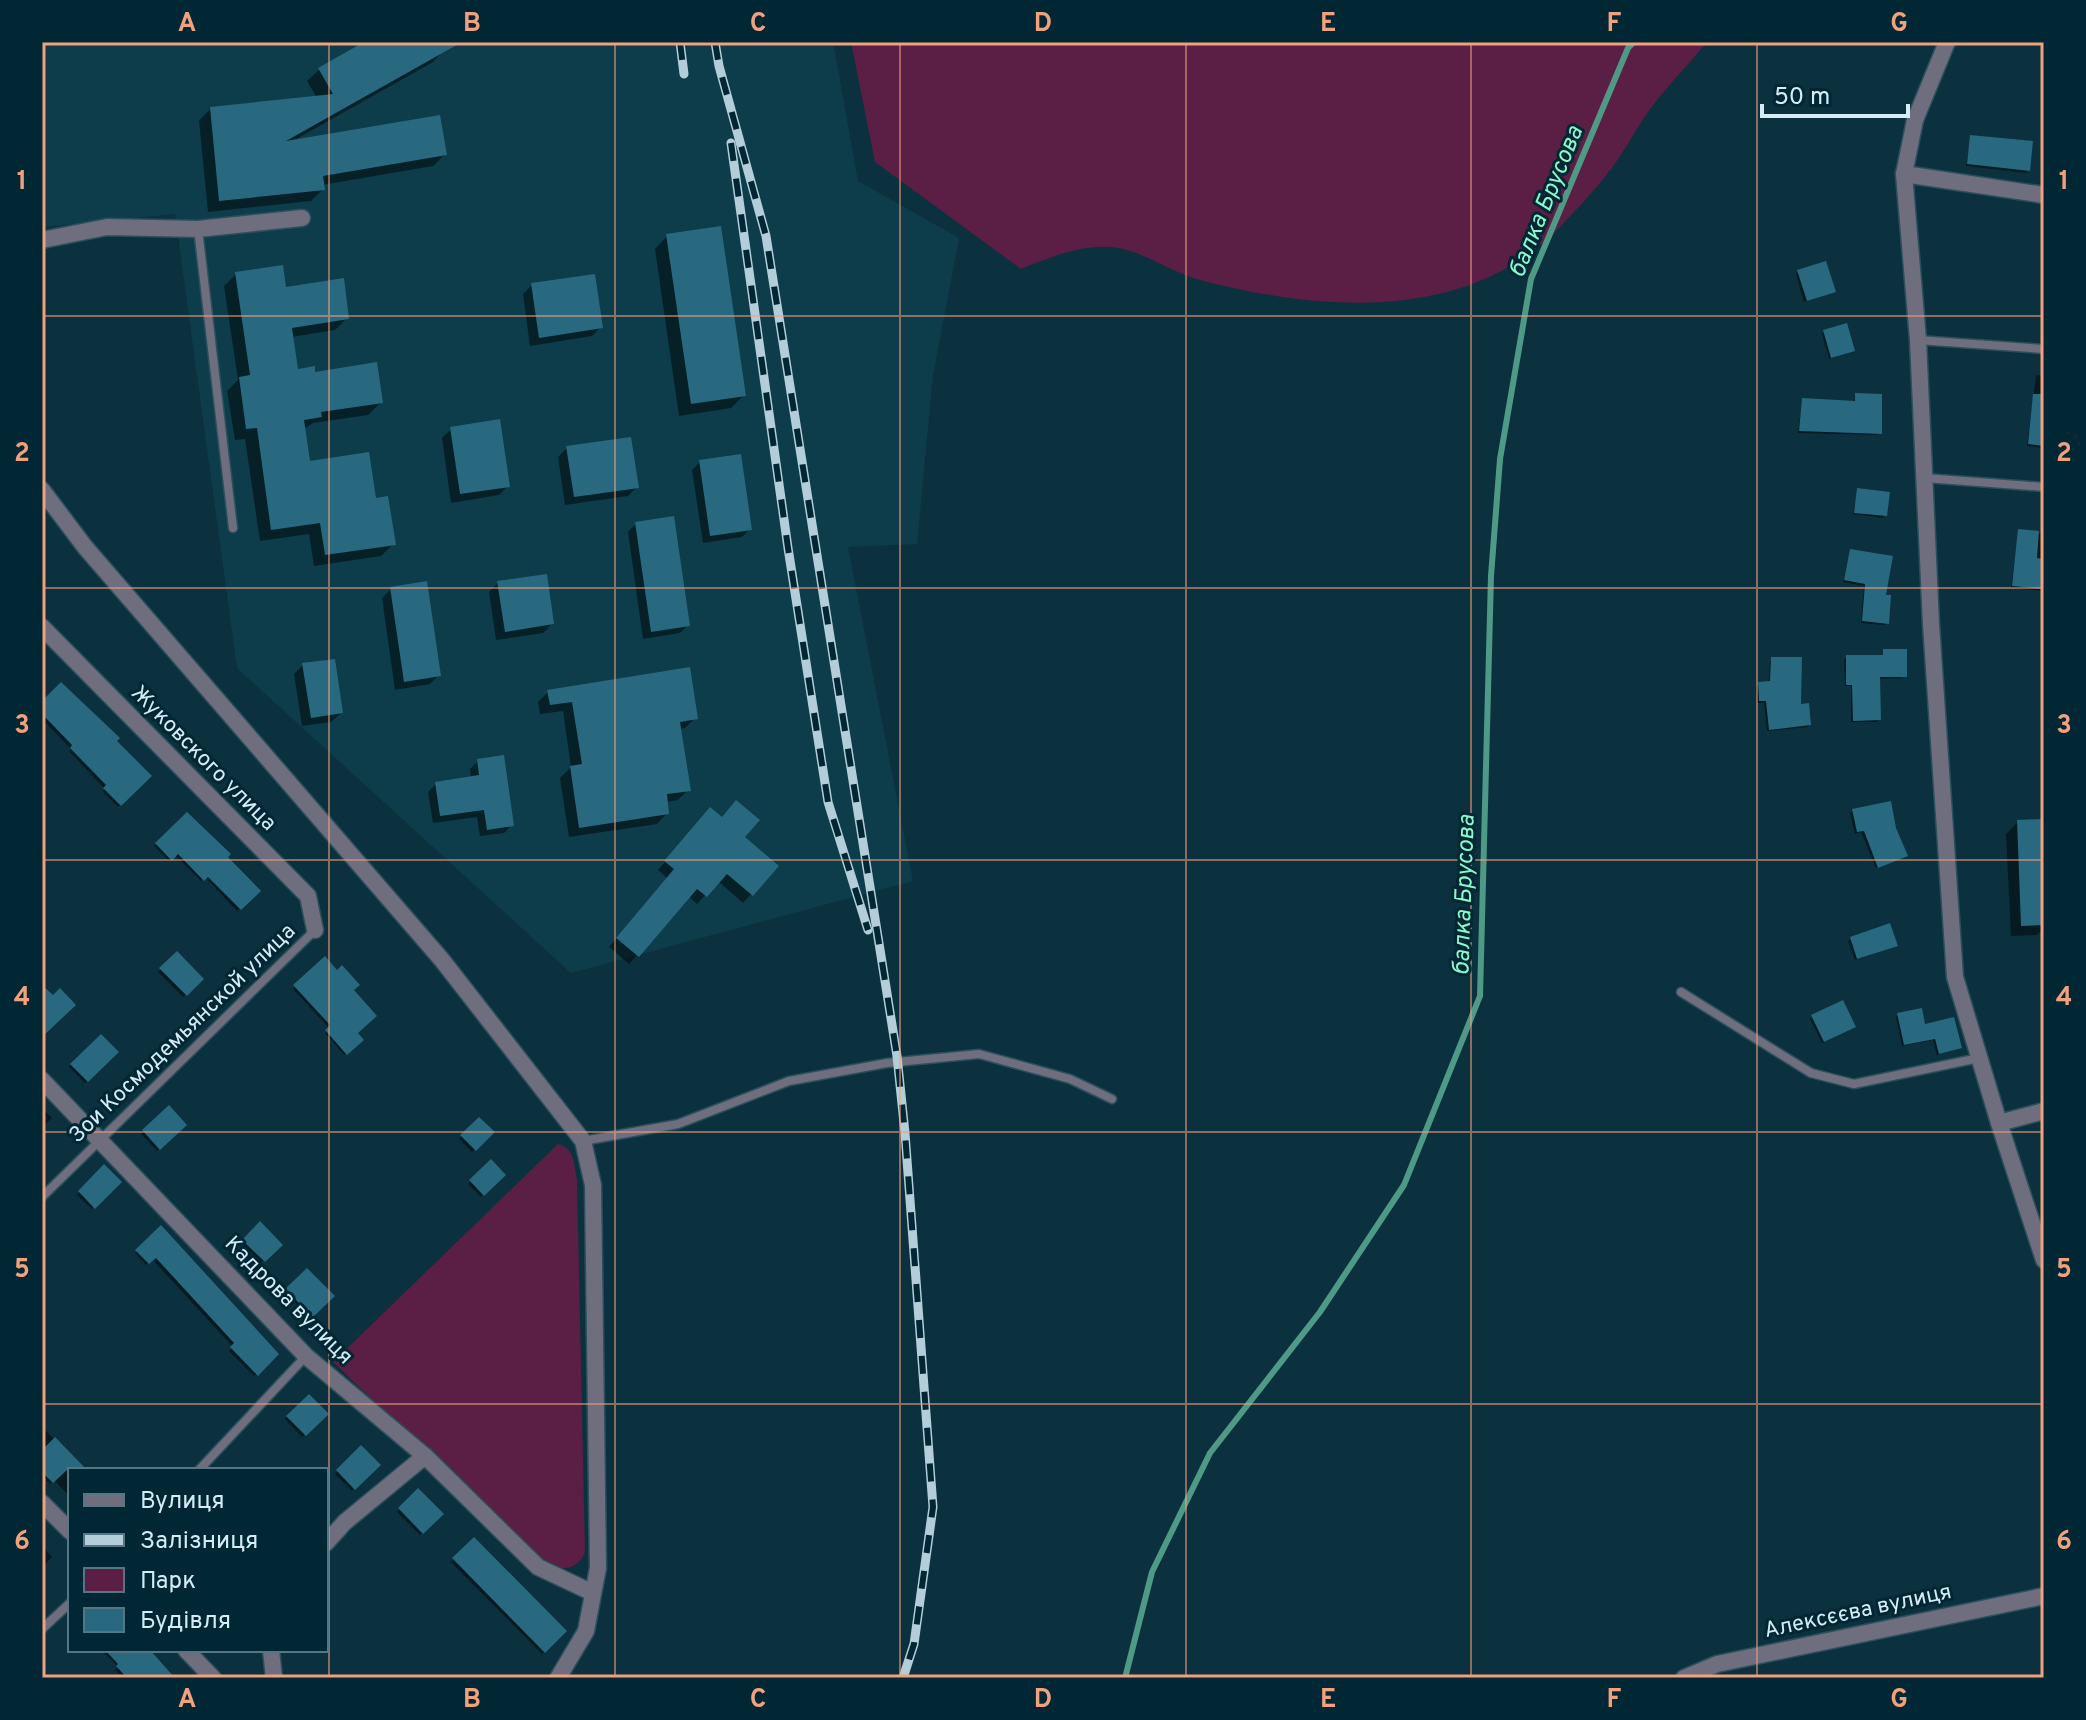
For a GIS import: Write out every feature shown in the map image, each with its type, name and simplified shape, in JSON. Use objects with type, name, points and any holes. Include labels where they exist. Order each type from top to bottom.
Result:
[{"type":"street","points":[[1947,42],[1915,120],[1904,174],[1918,340],[1931,624],[1955,977],[2044,1260]]},
{"type":"street","points":[[1904,174],[2044,195]]},
{"type":"street","points":[[42,240],[107,227],[198,229],[302,218]]},
{"type":"street","points":[[42,490],[85,547],[442,960],[583,1141],[593,1185],[598,1568],[586,1631],[558,1678]]},
{"type":"street","name":"Жуковского улица","points":[[42,627],[308,896],[315,930]]},
{"type":"street","name":"Кадрова вулиця","points":[[42,1080],[306,1356],[425,1456],[538,1567],[593,1593]]},
{"type":"street","points":[[1999,1123],[2044,1111]]},
{"type":"street","points":[[328,1541],[345,1522],[425,1456]]},
{"type":"street","points":[[42,1503],[68,1529]]},
{"type":"street","name":"Алексєєва вулиця","points":[[1684,1678],[1717,1664],[2044,1596]]},
{"type":"street","points":[[188,1652],[213,1678]]},
{"type":"street","points":[[271,1652],[274,1678]]},
{"type":"lane","points":[[198,229],[233,528]]},
{"type":"lane","points":[[1918,340],[2044,349]]},
{"type":"lane","points":[[1924,478],[2044,487]]},
{"type":"lane","name":"Зои Космодемьянской улица","points":[[42,1197],[315,930]]},
{"type":"lane","points":[[1681,992],[1811,1073],[1854,1084],[1979,1058]]},
{"type":"lane","points":[[583,1141],[678,1124],[789,1081],[887,1063],[979,1054],[1070,1079],[1112,1099]]},
{"type":"lane","points":[[201,1468],[306,1356]]},
{"type":"lane","points":[[42,1629],[68,1605]]},
{"type":"shaded area","points":[[42,42],[833,42],[858,181],[959,238],[933,375],[917,544],[848,547],[913,881],[571,973],[237,668],[175,214],[42,227]]},
{"type":"green space","points":[[851,42],[1707,42],[1655,103],[1597,187],[1560,227],[1522,258],[1481,281],[1436,295],[1389,302],[1341,302],[1246,291],[1200,280],[1114,247],[1073,251],[1021,269],[875,162]]},
{"type":"green space","points":[[558,1144],[571,1153],[577,1180],[585,1552],[576,1564],[565,1568],[538,1559],[333,1362]]},
{"type":"building","points":[[364,42],[462,42],[286,141],[440,115],[447,155],[323,176],[325,190],[219,201],[210,107],[333,94],[318,68]]},
{"type":"building","points":[[1970,135],[2033,141],[2030,171],[1967,164]]},
{"type":"building","points":[[721,226],[746,396],[691,404],[666,234]]},
{"type":"building","points":[[1826,261],[1836,292],[1807,301],[1797,270]]},
{"type":"building","points":[[283,265],[286,287],[344,278],[349,319],[292,328],[298,369],[315,366],[315,372],[377,362],[383,403],[321,412],[322,417],[304,420],[310,461],[369,452],[376,498],[388,496],[396,545],[325,555],[320,523],[271,530],[257,428],[246,429],[239,377],[250,375],[235,272]]},
{"type":"building","points":[[595,274],[603,328],[539,338],[531,283]]},
{"type":"building","points":[[1847,323],[1855,351],[1831,358],[1823,330]]},
{"type":"building","points":[[1855,393],[1882,394],[1882,434],[1799,431],[1802,398],[1855,401]]},
{"type":"building","points":[[2033,394],[2044,394],[2044,446],[2028,444]]},
{"type":"building","points":[[500,419],[510,487],[460,494],[450,427]]},
{"type":"building","points":[[631,437],[639,488],[574,497],[566,446]]},
{"type":"building","points":[[741,454],[752,530],[710,536],[699,460]]},
{"type":"building","points":[[1857,488],[1890,492],[1887,516],[1854,513]]},
{"type":"building","points":[[674,516],[690,626],[651,632],[635,522]]},
{"type":"building","points":[[2018,529],[2039,531],[2037,558],[2044,559],[2044,589],[2012,586]]},
{"type":"building","points":[[1850,549],[1893,556],[1886,595],[1891,595],[1889,624],[1862,621],[1865,584],[1844,580]]},
{"type":"building","points":[[547,574],[554,624],[505,632],[497,581]]},
{"type":"building","points":[[427,581],[441,676],[404,682],[390,587]]},
{"type":"building","points":[[1883,649],[1907,649],[1907,677],[1880,677],[1881,720],[1853,721],[1852,685],[1846,685],[1846,655],[1883,655]]},
{"type":"building","points":[[1771,657],[1802,657],[1801,704],[1809,703],[1811,725],[1769,730],[1766,701],[1759,701],[1758,682],[1770,681]]},
{"type":"building","points":[[335,659],[343,713],[311,718],[302,663]]},
{"type":"building","points":[[690,667],[698,719],[680,722],[691,791],[667,794],[669,814],[579,828],[570,766],[582,764],[572,702],[550,705],[547,690]]},
{"type":"building","points":[[61,682],[120,738],[117,741],[152,776],[121,806],[103,788],[106,785],[70,748],[72,745],[42,714],[42,701]]},
{"type":"building","points":[[504,755],[514,826],[487,830],[484,810],[440,816],[435,782],[479,775],[477,759]]},
{"type":"building","points":[[736,800],[760,820],[745,837],[779,866],[753,896],[727,874],[707,897],[697,889],[639,957],[616,938],[674,869],[664,861],[710,807],[722,817]]},
{"type":"building","points":[[1891,801],[1896,828],[1908,856],[1878,868],[1864,831],[1857,832],[1852,809]]},
{"type":"building","points":[[187,812],[231,854],[228,857],[261,891],[241,910],[208,877],[204,881],[178,854],[172,861],[155,843]]},
{"type":"building","points":[[2044,819],[2044,925],[2021,926],[2017,820]]},
{"type":"building","points":[[1890,923],[1898,946],[1857,959],[1850,937]]},
{"type":"building","points":[[177,951],[204,979],[187,996],[159,968]]},
{"type":"building","points":[[325,956],[337,970],[342,965],[360,985],[354,990],[377,1016],[358,1033],[364,1040],[347,1055],[325,1030],[330,1025],[293,985]]},
{"type":"building","points":[[42,985],[53,995],[60,988],[76,1005],[42,1037]]},
{"type":"building","points":[[1843,1000],[1856,1027],[1824,1042],[1811,1015]]},
{"type":"building","points":[[1922,1008],[1925,1024],[1954,1017],[1962,1048],[1939,1054],[1935,1039],[1904,1045],[1897,1013]]},
{"type":"building","points":[[101,1034],[119,1052],[88,1082],[70,1064]]},
{"type":"building","points":[[169,1105],[187,1125],[160,1150],[142,1130]]},
{"type":"building","points":[[479,1117],[495,1132],[476,1151],[460,1135]]},
{"type":"building","points":[[491,1159],[506,1175],[484,1196],[469,1180]]},
{"type":"building","points":[[104,1164],[122,1182],[95,1209],[78,1191]]},
{"type":"building","points":[[260,1221],[283,1245],[265,1262],[242,1240]]},
{"type":"building","points":[[161,1225],[279,1354],[258,1376],[230,1347],[234,1343],[156,1258],[149,1264],[135,1250]]},
{"type":"building","points":[[307,1268],[335,1296],[313,1317],[285,1289]]},
{"type":"building","points":[[309,1394],[329,1414],[306,1436],[286,1416]]},
{"type":"building","points":[[55,1437],[85,1468],[68,1468],[53,1483],[42,1472],[42,1450]]},
{"type":"building","points":[[361,1445],[381,1465],[355,1490],[336,1470]]},
{"type":"building","points":[[418,1488],[444,1514],[423,1534],[398,1508]]},
{"type":"building","points":[[474,1537],[567,1631],[545,1653],[452,1558]]},
{"type":"building","points":[[107,1652],[152,1652],[175,1678],[127,1678],[116,1666],[118,1664]]},
{"type":"waterway","name":"балка Брусова","points":[[1125,1678],[1152,1572],[1210,1453],[1320,1312],[1404,1185],[1480,996],[1491,576],[1500,459],[1531,279],[1628,48],[1634,42]]},
{"type":"railway","points":[[680,42],[684,74]]},
{"type":"railway","points":[[715,42],[766,236],[897,1056],[933,1507],[914,1644],[903,1678]]},
{"type":"railway","points":[[731,143],[788,548],[828,802],[868,930]]}]
